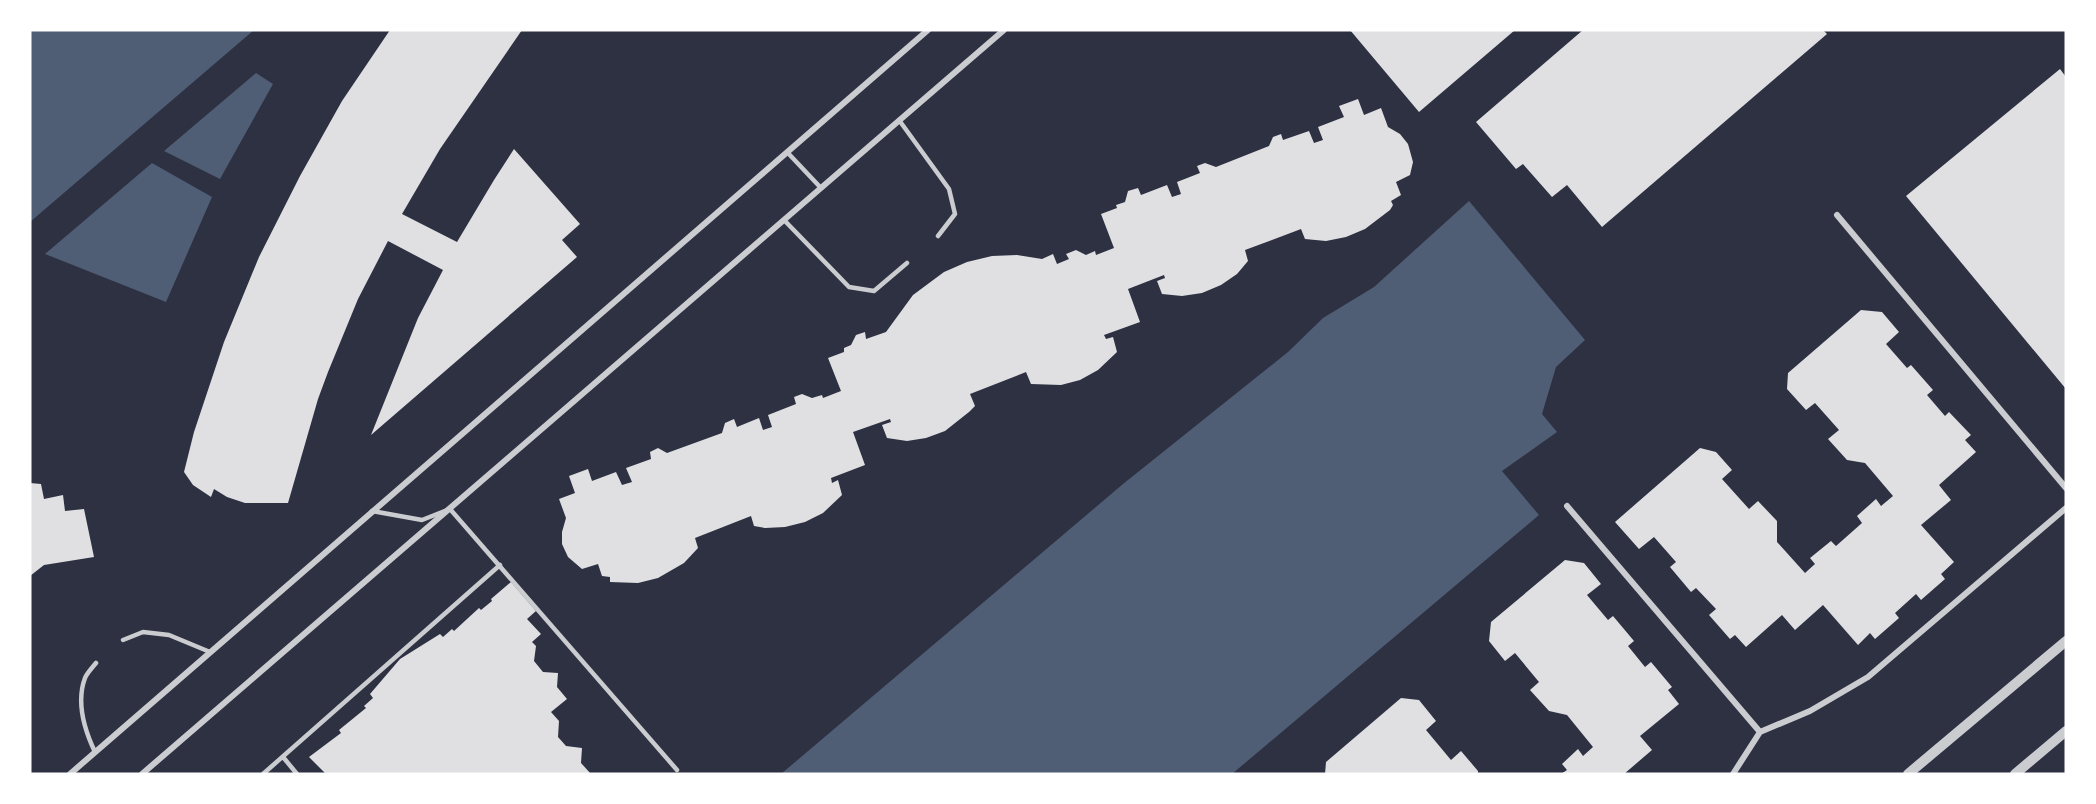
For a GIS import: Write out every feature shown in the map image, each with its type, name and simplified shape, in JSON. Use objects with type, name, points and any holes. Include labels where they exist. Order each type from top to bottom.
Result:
[{"type":"street","points":[[70,774],[928,30]]},
{"type":"street","points":[[142,774],[1004,30]]},
{"type":"street","points":[[1837,215],[2066,488]]},
{"type":"street","points":[[1567,506],[1760,732]]},
{"type":"street","points":[[1733,774],[1760,732],[1810,711],[1868,677],[2066,508]]},
{"type":"street","points":[[1908,774],[2066,641]]},
{"type":"street","points":[[2015,774],[2066,731]]},
{"type":"lane","points":[[899,120],[949,189],[956,214],[938,236]]},
{"type":"lane","points":[[787,152],[821,188]]},
{"type":"lane","points":[[783,220],[849,287],[874,291],[907,263]]},
{"type":"lane","points":[[372,511],[422,520],[450,509],[677,770]]},
{"type":"lane","points":[[263,774],[500,565]]},
{"type":"lane","points":[[123,640],[143,632],[169,635],[210,652]]},
{"type":"lane","points":[[94,752],[87,735],[81,705],[85,678],[96,663]]},
{"type":"lane","points":[[283,757],[297,774]]},
{"type":"water","points":[[30,30],[254,30],[30,222]]},
{"type":"water","points":[[256,73],[273,84],[220,179],[164,151]]},
{"type":"water","points":[[152,163],[212,197],[166,302],[45,254]]},
{"type":"water","points":[[1469,201],[1585,340],[1556,367],[1542,414],[1557,432],[1502,471],[1539,515],[1232,774],[781,774],[1123,484],[1288,352],[1323,318],[1374,287]]},
{"type":"building","points":[[390,30],[522,30],[440,149],[402,214],[457,242],[514,149],[580,224],[562,240],[577,257],[371,435],[418,318],[443,270],[388,241],[358,299],[328,372],[288,503],[245,503],[227,497],[214,489],[211,497],[193,485],[184,472],[194,432],[224,342],[259,257],[300,176],[342,101]]},
{"type":"building","points":[[1350,30],[1515,30],[1419,112]]},
{"type":"building","points":[[1583,30],[1823,30],[1827,34],[1602,227],[1567,185],[1552,197],[1523,164],[1516,169],[1476,122]]},
{"type":"building","points":[[2060,69],[2066,77],[2066,389],[1906,196]]},
{"type":"building","points":[[1358,99],[1364,115],[1381,108],[1388,127],[1400,134],[1408,144],[1413,162],[1410,175],[1396,182],[1401,195],[1391,201],[1393,205],[1390,210],[1365,229],[1346,237],[1326,241],[1305,239],[1301,229],[1245,250],[1248,261],[1237,274],[1221,285],[1202,293],[1182,296],[1162,294],[1157,281],[1165,278],[1164,275],[1128,289],[1140,322],[1104,335],[1106,339],[1113,337],[1117,352],[1098,370],[1080,380],[1061,385],[1031,384],[1026,372],[970,394],[975,406],[969,412],[945,431],[926,438],[907,441],[887,438],[882,425],[891,422],[890,419],[853,432],[865,465],[831,478],[832,483],[838,480],[842,495],[823,513],[805,522],[785,527],[765,528],[754,526],[751,516],[695,538],[698,548],[684,563],[658,578],[638,583],[610,582],[610,577],[602,576],[598,564],[582,569],[568,557],[562,544],[562,532],[566,518],[559,499],[575,493],[569,476],[588,469],[592,481],[616,472],[622,485],[632,482],[626,468],[651,459],[650,452],[658,448],[667,453],[722,433],[725,423],[734,419],[737,427],[759,418],[763,430],[772,427],[768,415],[796,404],[794,397],[802,394],[812,398],[822,395],[823,398],[841,391],[828,358],[844,352],[844,348],[851,345],[856,335],[865,332],[866,339],[886,332],[913,295],[944,272],[967,262],[992,256],[1017,255],[1042,259],[1053,254],[1057,264],[1069,259],[1066,254],[1076,250],[1086,255],[1095,251],[1096,255],[1114,248],[1101,214],[1125,202],[1128,191],[1138,188],[1141,195],[1167,185],[1172,197],[1181,194],[1177,182],[1200,173],[1197,166],[1205,163],[1216,167],[1269,146],[1273,137],[1281,134],[1283,140],[1309,131],[1314,143],[1323,140],[1318,127],[1344,117],[1339,106]]},
{"type":"building","points":[[1861,310],[1882,312],[1899,332],[1886,344],[1907,368],[1911,365],[1933,390],[1927,395],[1945,416],[1949,412],[1971,435],[1965,440],[1976,452],[1939,485],[1951,500],[1921,525],[1954,562],[1941,574],[1945,579],[1921,600],[1916,594],[1895,613],[1899,618],[1875,639],[1870,633],[1858,645],[1823,605],[1795,630],[1782,615],[1746,647],[1735,635],[1730,639],[1709,615],[1716,609],[1696,588],[1691,592],[1670,567],[1676,562],[1654,537],[1639,549],[1615,522],[1700,448],[1716,452],[1732,470],[1722,479],[1749,509],[1758,501],[1777,521],[1777,542],[1805,573],[1815,564],[1810,558],[1831,541],[1836,546],[1862,523],[1857,516],[1876,499],[1881,506],[1893,496],[1865,463],[1847,460],[1828,439],[1839,430],[1815,403],[1806,410],[1787,389],[1788,373]]},
{"type":"building","points":[[30,483],[41,484],[44,499],[63,495],[65,511],[84,509],[94,557],[44,565],[30,576]]},
{"type":"building","points":[[1565,560],[1584,563],[1601,584],[1587,595],[1608,620],[1613,616],[1634,641],[1628,646],[1645,667],[1651,662],[1672,687],[1668,690],[1679,704],[1640,736],[1652,750],[1624,774],[1561,774],[1567,770],[1562,764],[1578,749],[1583,756],[1593,747],[1567,715],[1549,711],[1530,690],[1539,682],[1515,653],[1505,661],[1489,641],[1491,622]]},
{"type":"building","points":[[511,582],[536,611],[527,619],[541,634],[532,642],[536,646],[534,661],[543,672],[558,673],[557,687],[567,699],[551,712],[559,721],[558,737],[566,746],[582,748],[581,763],[591,774],[326,774],[309,757],[341,733],[339,730],[366,708],[364,706],[373,698],[370,694],[400,659],[440,634],[443,637],[452,629],[454,631],[479,608],[481,610],[492,601],[491,599]]},
{"type":"building","points":[[1401,698],[1419,700],[1436,721],[1426,730],[1451,760],[1461,751],[1478,774],[1325,774],[1326,762]]}]
